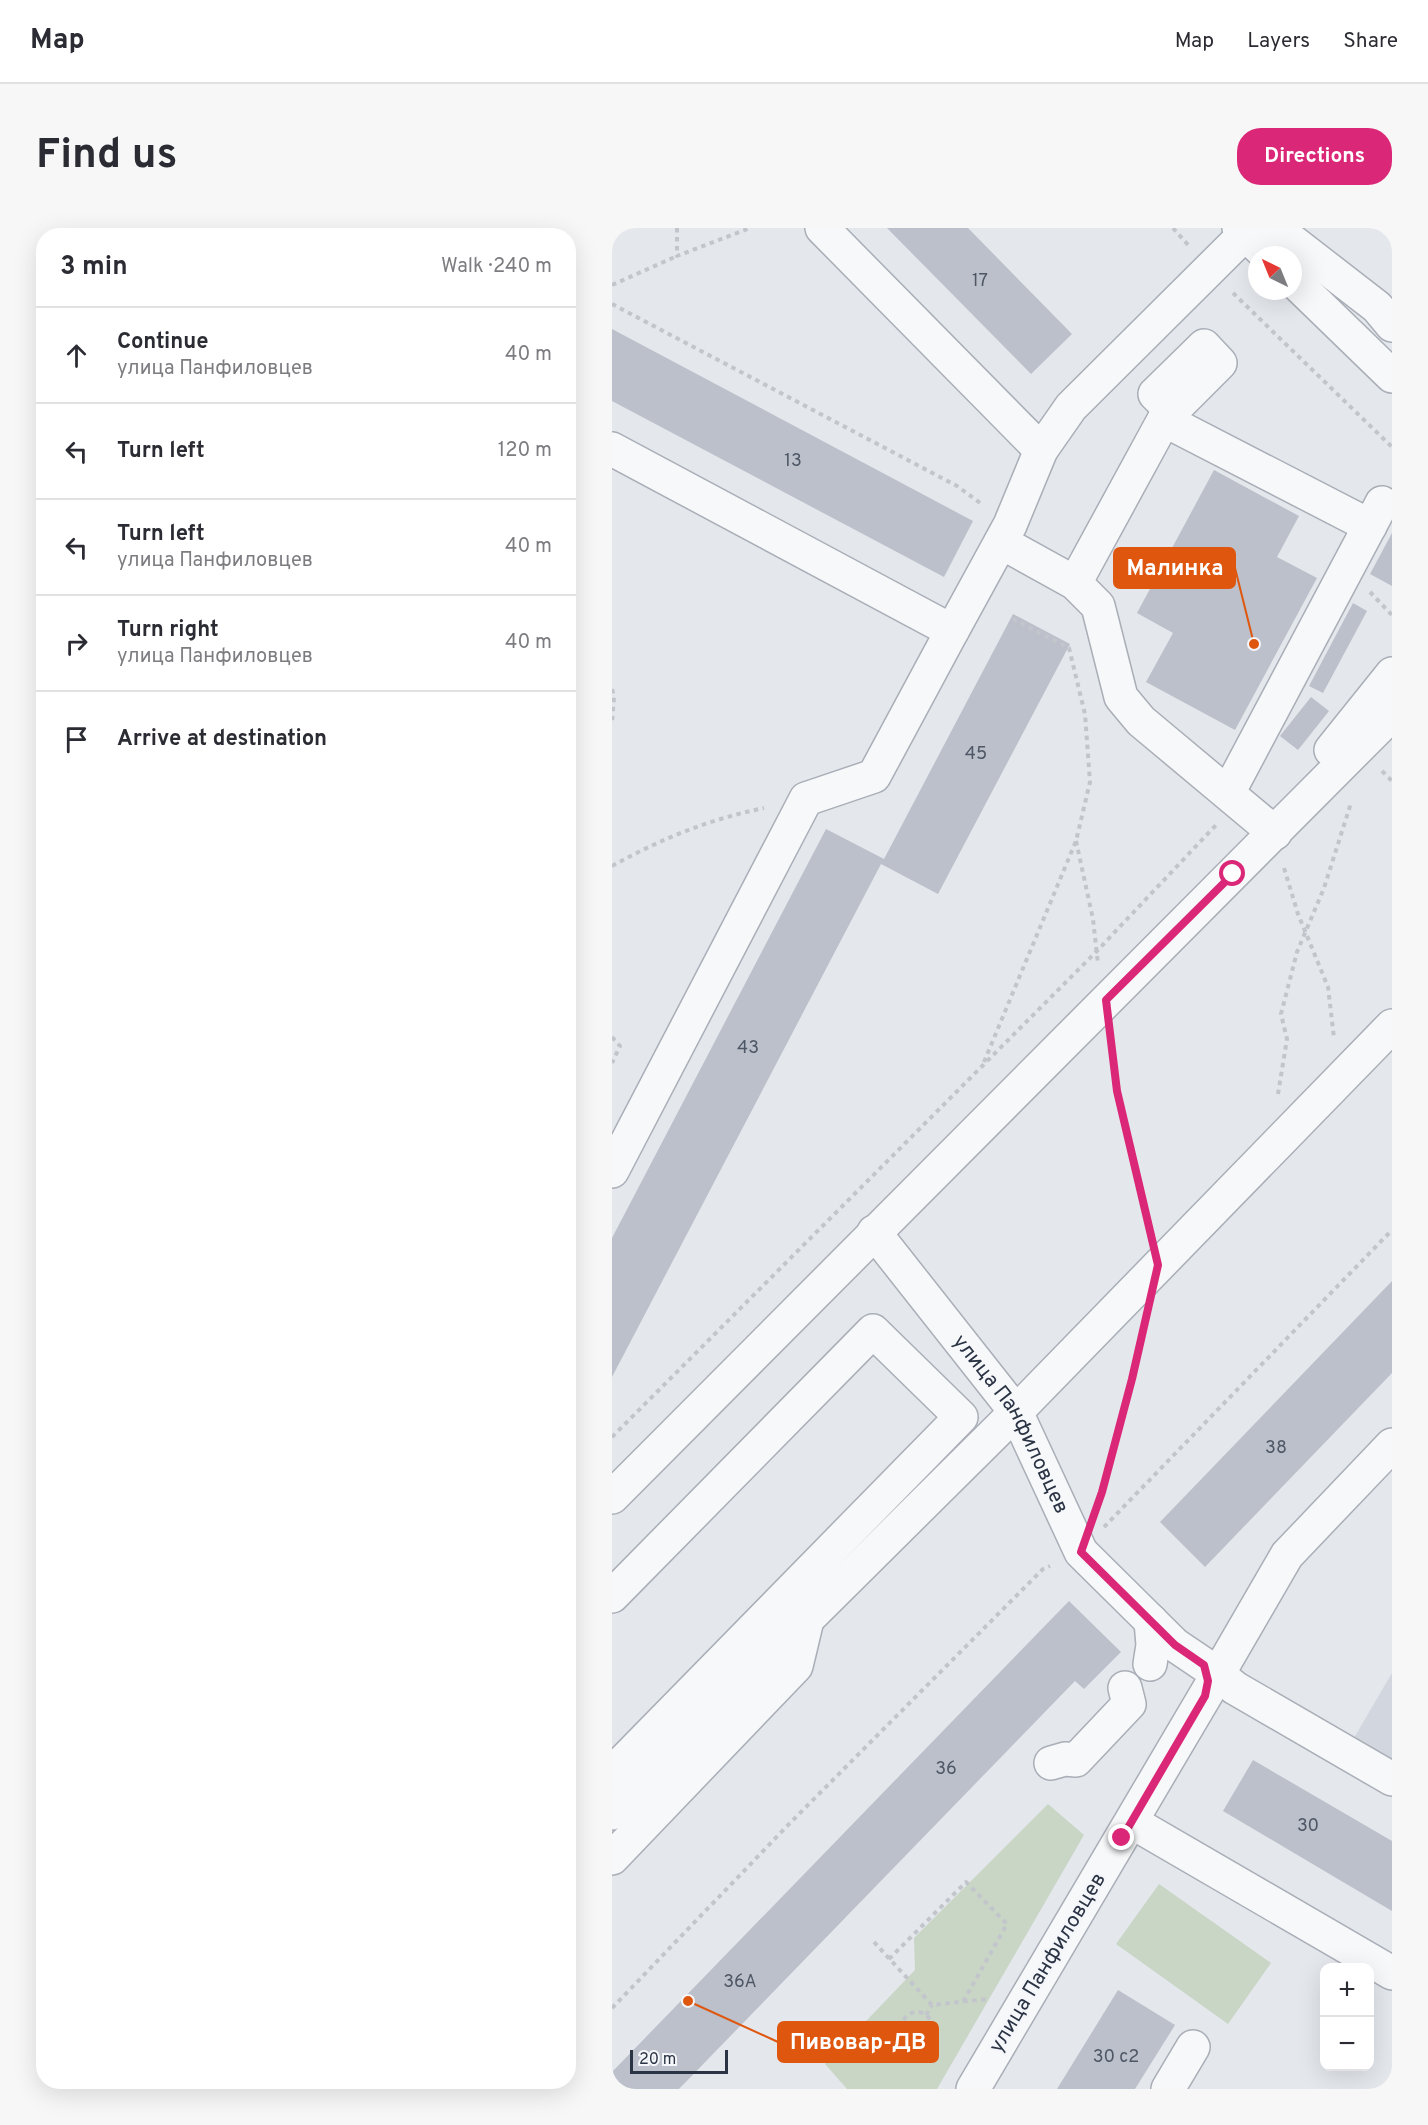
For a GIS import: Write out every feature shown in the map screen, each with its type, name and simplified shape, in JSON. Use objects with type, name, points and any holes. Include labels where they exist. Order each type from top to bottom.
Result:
[{"type":"street","points":[[822,228],[1041,450]]},
{"type":"street","points":[[612,1171],[806,799],[874,776],[1006,534],[1041,450],[1071,407],[1208,269],[1257,236],[1377,307],[1392,326]]},
{"type":"street","points":[[1302,289],[1392,376]]},
{"type":"street","points":[[1075,583],[1169,413],[1178,427],[1376,515],[1233,797]]},
{"type":"street","points":[[612,449],[952,631]]},
{"type":"street","points":[[1006,534],[1045,566],[1075,583],[1098,606],[1121,697],[1141,721],[1272,830]]},
{"type":"street","points":[[968,603],[995,580],[1017,568],[1045,566]]},
{"type":"street","points":[[612,1497],[1233,874],[1272,830],[1392,674]]},
{"type":"street","points":[[1272,830],[1392,714]]},
{"type":"street","points":[[612,1813],[1016,1412],[1392,1026]]},
{"type":"street","points":[[1158,1265],[1177,1270],[1392,1053]]},
{"type":"street","name":"улица Панфиловцев","points":[[874,1232],[1016,1412],[1081,1552],[1150,1621],[1187,1667],[1131,1822],[973,2089]]},
{"type":"street","points":[[612,1596],[873,1330],[961,1417],[612,1773]]},
{"type":"street","points":[[1392,1445],[1287,1555],[1187,1667],[1235,1688],[1392,1779]]},
{"type":"street","points":[[612,1858],[796,1666],[808,1619]]},
{"type":"street","points":[[1064,1761],[1127,1696]]},
{"type":"street","points":[[1131,1822],[1392,1973]]},
{"type":"street","points":[[1168,2089],[1193,2047]]},
{"type":"path","points":[[677,228],[677,256]]},
{"type":"path","points":[[612,285],[677,256],[750,228]]},
{"type":"path","points":[[1173,228],[1208,269],[1392,447]]},
{"type":"path","points":[[612,304],[957,486],[1006,534]]},
{"type":"path","points":[[1365,587],[1391,612]]},
{"type":"path","points":[[983,1065],[1076,841],[1090,782],[1085,714],[1069,648],[1009,617]]},
{"type":"path","points":[[612,689],[614,697],[612,722]]},
{"type":"path","points":[[612,1437],[1095,953],[1233,797]]},
{"type":"path","points":[[612,866],[655,842],[701,823],[806,799]]},
{"type":"path","points":[[1272,1148],[1287,1039],[1281,1014],[1305,932],[1324,888],[1352,800]]},
{"type":"path","points":[[1272,830],[1305,932],[1328,987],[1332,1034],[1345,1073]]},
{"type":"path","points":[[1076,841],[1093,919],[1095,953],[1106,1000],[1117,1091],[1158,1265]]},
{"type":"path","points":[[612,1037],[620,1046],[612,1063]]},
{"type":"path","points":[[612,2008],[792,1821],[1042,1569],[1081,1552],[1392,1230]]},
{"type":"path","points":[[1081,1552],[1102,1492],[1145,1322]]},
{"type":"path","points":[[889,1959],[966,1882],[1007,1924],[963,2002]]},
{"type":"path","points":[[874,1942],[932,2005]]},
{"type":"path","points":[[932,2005],[987,1999],[995,2005]]},
{"type":"path","points":[[926,2015],[932,2005]]},
{"type":"path","points":[[913,2013],[926,2015],[932,2024],[931,2033],[925,2040],[910,2040],[904,2033],[905,2019],[913,2013]]},
{"type":"shaded area","points":[[1392,1673],[1392,1766],[1351,1743]]},
{"type":"green space","points":[[1048,1804],[1084,1835],[937,2089],[847,2089],[825,2064],[915,1970],[914,1938]]},
{"type":"green space","points":[[1159,1884],[1271,1963],[1228,2024],[1116,1944]]},
{"type":"building","points":[[887,228],[968,228],[1072,334],[1031,374]]},
{"type":"building","points":[[612,329],[973,521],[944,577],[612,401]]},
{"type":"building","points":[[1214,470],[1299,516],[1277,557],[1317,578],[1235,730],[1146,682],[1173,633],[1137,613]]},
{"type":"building","points":[[1392,533],[1392,586],[1370,574]]},
{"type":"building","points":[[1353,603],[1367,611],[1323,693],[1309,686]]},
{"type":"building","points":[[1013,614],[1070,644],[938,894],[881,864],[612,1377],[612,1238],[826,829],[884,859]]},
{"type":"building","points":[[1311,697],[1329,711],[1298,750],[1280,736]]},
{"type":"building","points":[[1392,1281],[1392,1373],[1205,1567],[1160,1522]]},
{"type":"building","points":[[1069,1601],[1121,1652],[1084,1689],[1075,1681],[679,2089],[612,2089],[612,2072]]},
{"type":"building","points":[[1253,1760],[1392,1841],[1392,1911],[1223,1811]]},
{"type":"building","points":[[1118,1990],[1175,2025],[1135,2089],[1057,2089]]},
{"type":"place","name":"Малинка","points":[[1254,644]]},
{"type":"place","name":"Пивовар-ДВ","points":[[688,2001]]},
{"type":"route","points":[[1122,1838],[1205,1696],[1208,1681],[1204,1665],[1175,1645],[1081,1552],[1102,1492],[1132,1379],[1158,1265],[1117,1091],[1106,1000],[1233,874]]}]
